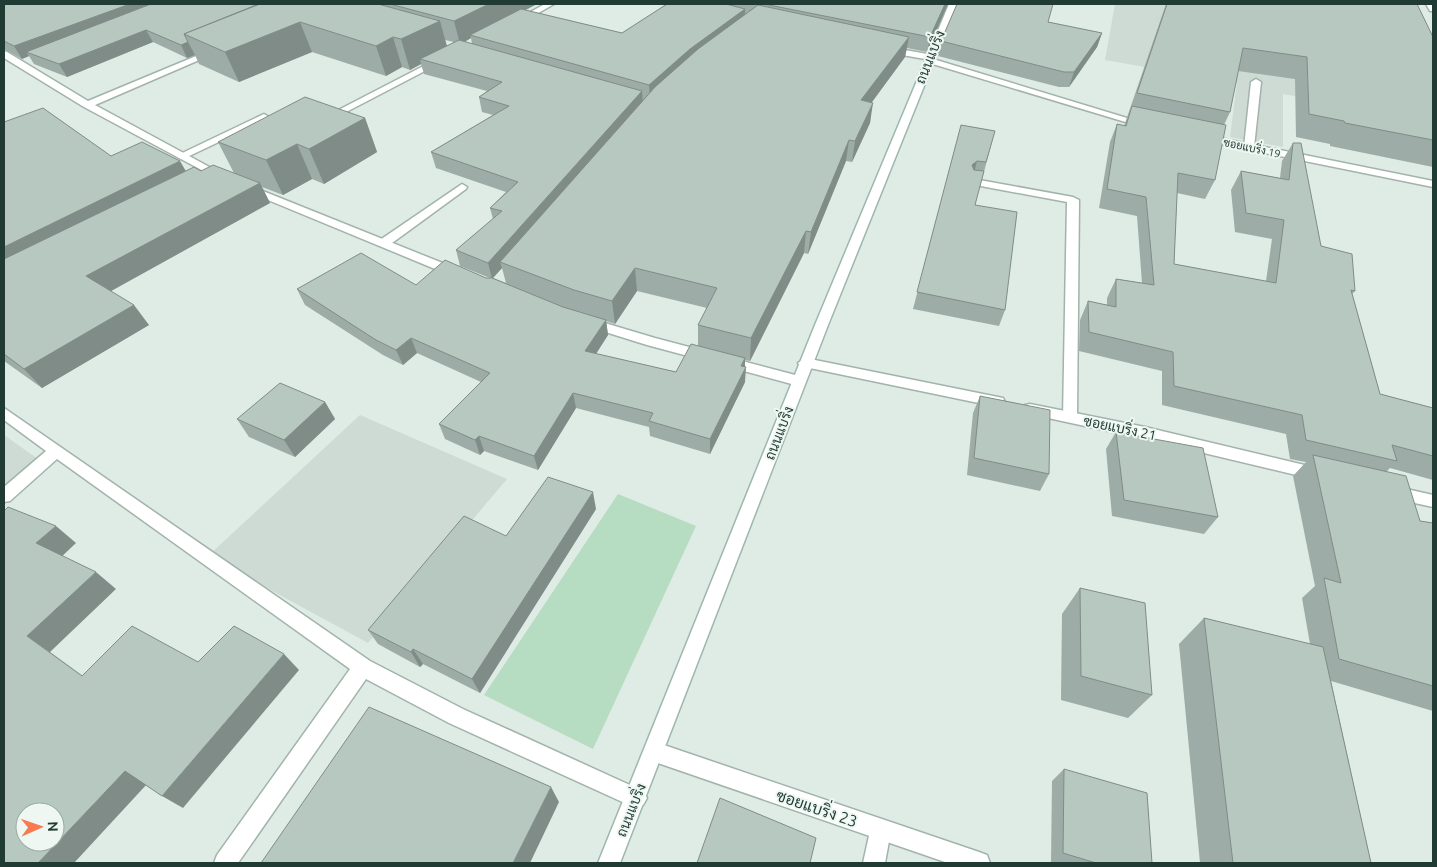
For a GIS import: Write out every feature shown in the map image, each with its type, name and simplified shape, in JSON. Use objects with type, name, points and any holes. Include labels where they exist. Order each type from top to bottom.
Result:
[{"type":"street","points":[[506,27],[550,4]]},
{"type":"street","name":"ถนนแบริ่ง","points":[[609,863],[655,752],[805,363],[952,4]]},
{"type":"street","points":[[1430,4],[1433,9]]},
{"type":"street","points":[[87,105],[230,46]]},
{"type":"street","points":[[875,47],[930,58],[1086,109],[1157,128]]},
{"type":"street","points":[[4,54],[26,62],[87,105],[215,175],[467,277]]},
{"type":"street","points":[[319,122],[446,58]]},
{"type":"street","points":[[1249,147],[1256,82]]},
{"type":"street","points":[[181,156],[264,117]]},
{"type":"street","name":"ซอยแบริ่ง 19","points":[[1194,136],[1433,184]]},
{"type":"street","points":[[974,182],[1074,200],[1070,417]]},
{"type":"street","points":[[384,243],[462,187]]},
{"type":"street","points":[[572,318],[652,342],[799,381]]},
{"type":"street","name":"ซอยแบริ่ง 21","points":[[805,363],[1070,417],[1328,476]]},
{"type":"street","points":[[4,413],[272,605],[363,667],[456,716],[636,798]]},
{"type":"street","points":[[4,496],[57,450]]},
{"type":"street","points":[[1376,488],[1433,501]]},
{"type":"street","points":[[225,863],[363,667]]},
{"type":"street","name":"ซอยแบริ่ง 23","points":[[655,752],[979,863]]},
{"type":"street","points":[[874,863],[880,830]]},
{"type":"shaded area","points":[[1115,4],[1313,4],[1347,105],[1283,94],[1283,147],[1230,137],[1237,83],[1105,60]]},
{"type":"shaded area","points":[[360,415],[507,479],[368,643],[208,556]]},
{"type":"shaded area","points":[[4,435],[38,459],[4,488]]},
{"type":"green space","points":[[618,494],[696,526],[593,749],[484,695]]},
{"type":"building","points":[[4,4],[130,4],[14,46],[4,41]]},
{"type":"building","points":[[151,4],[256,5],[184,34],[188,42],[181,45],[146,30],[59,64],[26,52]]},
{"type":"building","points":[[260,4],[378,4],[440,21],[401,39],[393,37],[376,46],[300,22],[225,52],[184,34]]},
{"type":"building","points":[[390,4],[489,4],[454,21]]},
{"type":"building","points":[[667,4],[726,4],[745,9],[690,49],[649,85],[470,35],[521,9],[622,33]]},
{"type":"building","points":[[764,4],[945,4],[930,37]]},
{"type":"building","points":[[957,4],[1053,4],[1048,22],[1102,33],[1074,72],[1064,72],[941,41]]},
{"type":"building","points":[[1167,4],[1417,4],[1433,37],[1433,140],[1309,114],[1307,57],[1243,48],[1230,112],[1137,93]]},
{"type":"building","points":[[758,5],[909,37],[861,100],[873,103],[855,141],[849,140],[811,232],[806,231],[751,338],[698,325],[717,288],[635,268],[612,301],[574,290],[500,262],[655,87],[698,49]]},
{"type":"building","points":[[459,40],[642,91],[488,263],[456,250],[502,211],[490,208],[518,182],[431,152],[509,106],[479,97],[502,82],[420,59]]},
{"type":"building","points":[[305,97],[365,118],[309,149],[297,144],[266,160],[218,142]]},
{"type":"building","points":[[1132,106],[1226,125],[1215,180],[1178,173],[1174,264],[1276,283],[1284,220],[1246,213],[1241,171],[1289,180],[1293,143],[1301,143],[1321,246],[1352,254],[1355,291],[1351,290],[1380,394],[1433,408],[1433,456],[1392,445],[1397,461],[1306,440],[1302,415],[1174,386],[1173,352],[1089,332],[1088,301],[1116,307],[1116,279],[1154,285],[1146,197],[1107,189],[1117,124],[1126,126]]},
{"type":"building","points":[[43,108],[111,156],[142,142],[180,161],[4,247],[4,122]]},
{"type":"building","points":[[961,125],[995,131],[986,162],[977,161],[972,165],[974,170],[984,171],[975,205],[1017,212],[1005,310],[917,292]]},
{"type":"building","points":[[213,165],[260,183],[86,276],[134,305],[24,369],[4,354],[4,259],[194,167],[201,171]]},
{"type":"building","points":[[361,253],[416,285],[445,260],[486,278],[492,278],[563,307],[606,320],[585,351],[676,372],[691,344],[745,358],[741,366],[746,367],[710,439],[649,421],[653,413],[573,393],[534,456],[479,436],[475,440],[439,424],[490,373],[411,338],[396,350],[376,340],[297,289]]},
{"type":"building","points":[[280,383],[325,402],[284,440],[237,419]]},
{"type":"building","points":[[980,396],[1050,410],[1049,474],[974,458]]},
{"type":"building","points":[[1116,432],[1203,448],[1218,517],[1124,500]]},
{"type":"building","points":[[1313,455],[1406,476],[1420,521],[1433,523],[1433,686],[1339,659],[1324,578],[1341,583]]},
{"type":"building","points":[[548,477],[593,492],[472,679],[413,649],[411,652],[368,630],[464,516],[506,536]]},
{"type":"building","points":[[8,507],[56,526],[36,543],[96,572],[27,636],[82,676],[132,626],[198,662],[234,626],[284,654],[162,796],[125,771],[65,834],[65,802],[15,802],[15,852],[48,852],[38,863],[4,863],[4,511]]},
{"type":"building","points":[[1080,588],[1145,603],[1152,695],[1081,676]]},
{"type":"building","points":[[1204,618],[1323,647],[1371,863],[1233,863]]},
{"type":"building","points":[[369,707],[551,787],[513,863],[261,863]]},
{"type":"building","points":[[1064,769],[1147,793],[1152,863],[1096,863],[1063,853]]},
{"type":"building","points":[[720,798],[816,838],[810,863],[697,863]]}]
